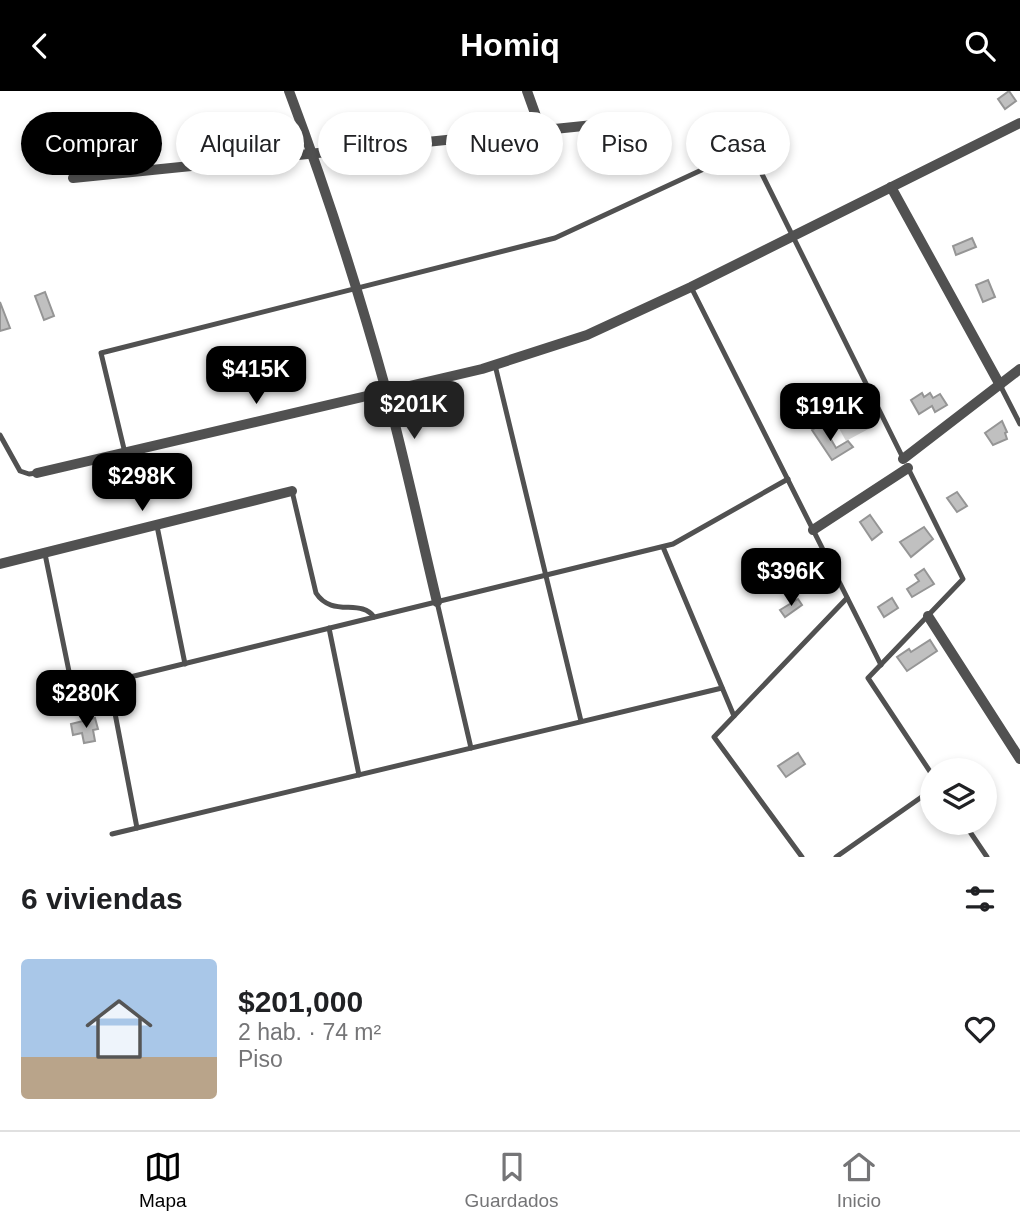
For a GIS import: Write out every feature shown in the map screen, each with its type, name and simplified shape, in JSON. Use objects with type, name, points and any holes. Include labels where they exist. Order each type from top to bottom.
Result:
[{"type":"street","points":[[289,91],[312,152],[356,288],[386,391],[437,602]]},
{"type":"street","points":[[527,91],[535,112]]},
{"type":"street","points":[[37,473],[495,365],[587,335],[691,287],[1020,123]]},
{"type":"street","points":[[73,178],[446,139]]},
{"type":"street","points":[[891,187],[1000,385]]},
{"type":"street","points":[[813,530],[906,464],[1020,369]]},
{"type":"street","points":[[0,564],[292,491]]},
{"type":"street","points":[[928,616],[1020,759]]},
{"type":"lane","points":[[125,453],[101,353],[555,238],[749,148],[963,579],[868,678],[921,758]]},
{"type":"lane","points":[[691,287],[881,665]]},
{"type":"lane","points":[[495,365],[581,722]]},
{"type":"lane","points":[[1000,385],[1020,424]]},
{"type":"lane","points":[[0,435],[20,471],[37,473]]},
{"type":"lane","points":[[45,554],[72,691],[663,547],[685,539],[788,479]]},
{"type":"lane","points":[[292,491],[319,598],[333,607],[365,610],[374,617]]},
{"type":"lane","points":[[157,525],[185,664]]},
{"type":"lane","points":[[663,547],[734,716]]},
{"type":"lane","points":[[803,857],[714,737],[847,598]]},
{"type":"lane","points":[[437,602],[471,748]]},
{"type":"lane","points":[[329,628],[359,775]]},
{"type":"lane","points":[[109,682],[137,828]]},
{"type":"lane","points":[[112,834],[722,688]]},
{"type":"lane","points":[[836,857],[920,798]]},
{"type":"lane","points":[[972,835],[986,857]]},
{"type":"shaded area","points":[[851,383],[874,426],[846,441],[822,398]]},
{"type":"building","points":[[1009,91],[1016,101],[1005,109],[998,99]]},
{"type":"building","points":[[972,238],[976,247],[956,255],[953,246]]},
{"type":"building","points":[[988,280],[995,297],[983,302],[976,285]]},
{"type":"building","points":[[45,292],[54,316],[44,320],[35,296]]},
{"type":"building","points":[[0,302],[10,328],[0,331]]},
{"type":"building","points":[[922,393],[924,397],[930,393],[933,398],[940,394],[947,405],[935,412],[932,406],[919,414],[911,400]]},
{"type":"building","points":[[1002,421],[1007,439],[993,445],[985,433]]},
{"type":"building","points":[[822,424],[836,448],[848,441],[853,447],[832,460],[812,430]]},
{"type":"building","points":[[957,492],[967,506],[957,512],[947,498]]},
{"type":"building","points":[[870,515],[882,532],[872,540],[860,522]]},
{"type":"building","points":[[924,527],[933,539],[911,557],[900,542]]},
{"type":"building","points":[[924,569],[934,584],[912,597],[907,589],[919,581],[915,575]]},
{"type":"building","points":[[892,598],[898,608],[884,617],[878,607]]},
{"type":"building","points":[[798,599],[802,605],[785,617],[780,610]]},
{"type":"building","points":[[930,640],[937,651],[907,671],[897,657]]},
{"type":"building","points":[[95,718],[98,729],[93,730],[95,741],[84,743],[82,733],[73,735],[71,724]]},
{"type":"building","points":[[798,753],[805,764],[786,777],[778,766]]}]
